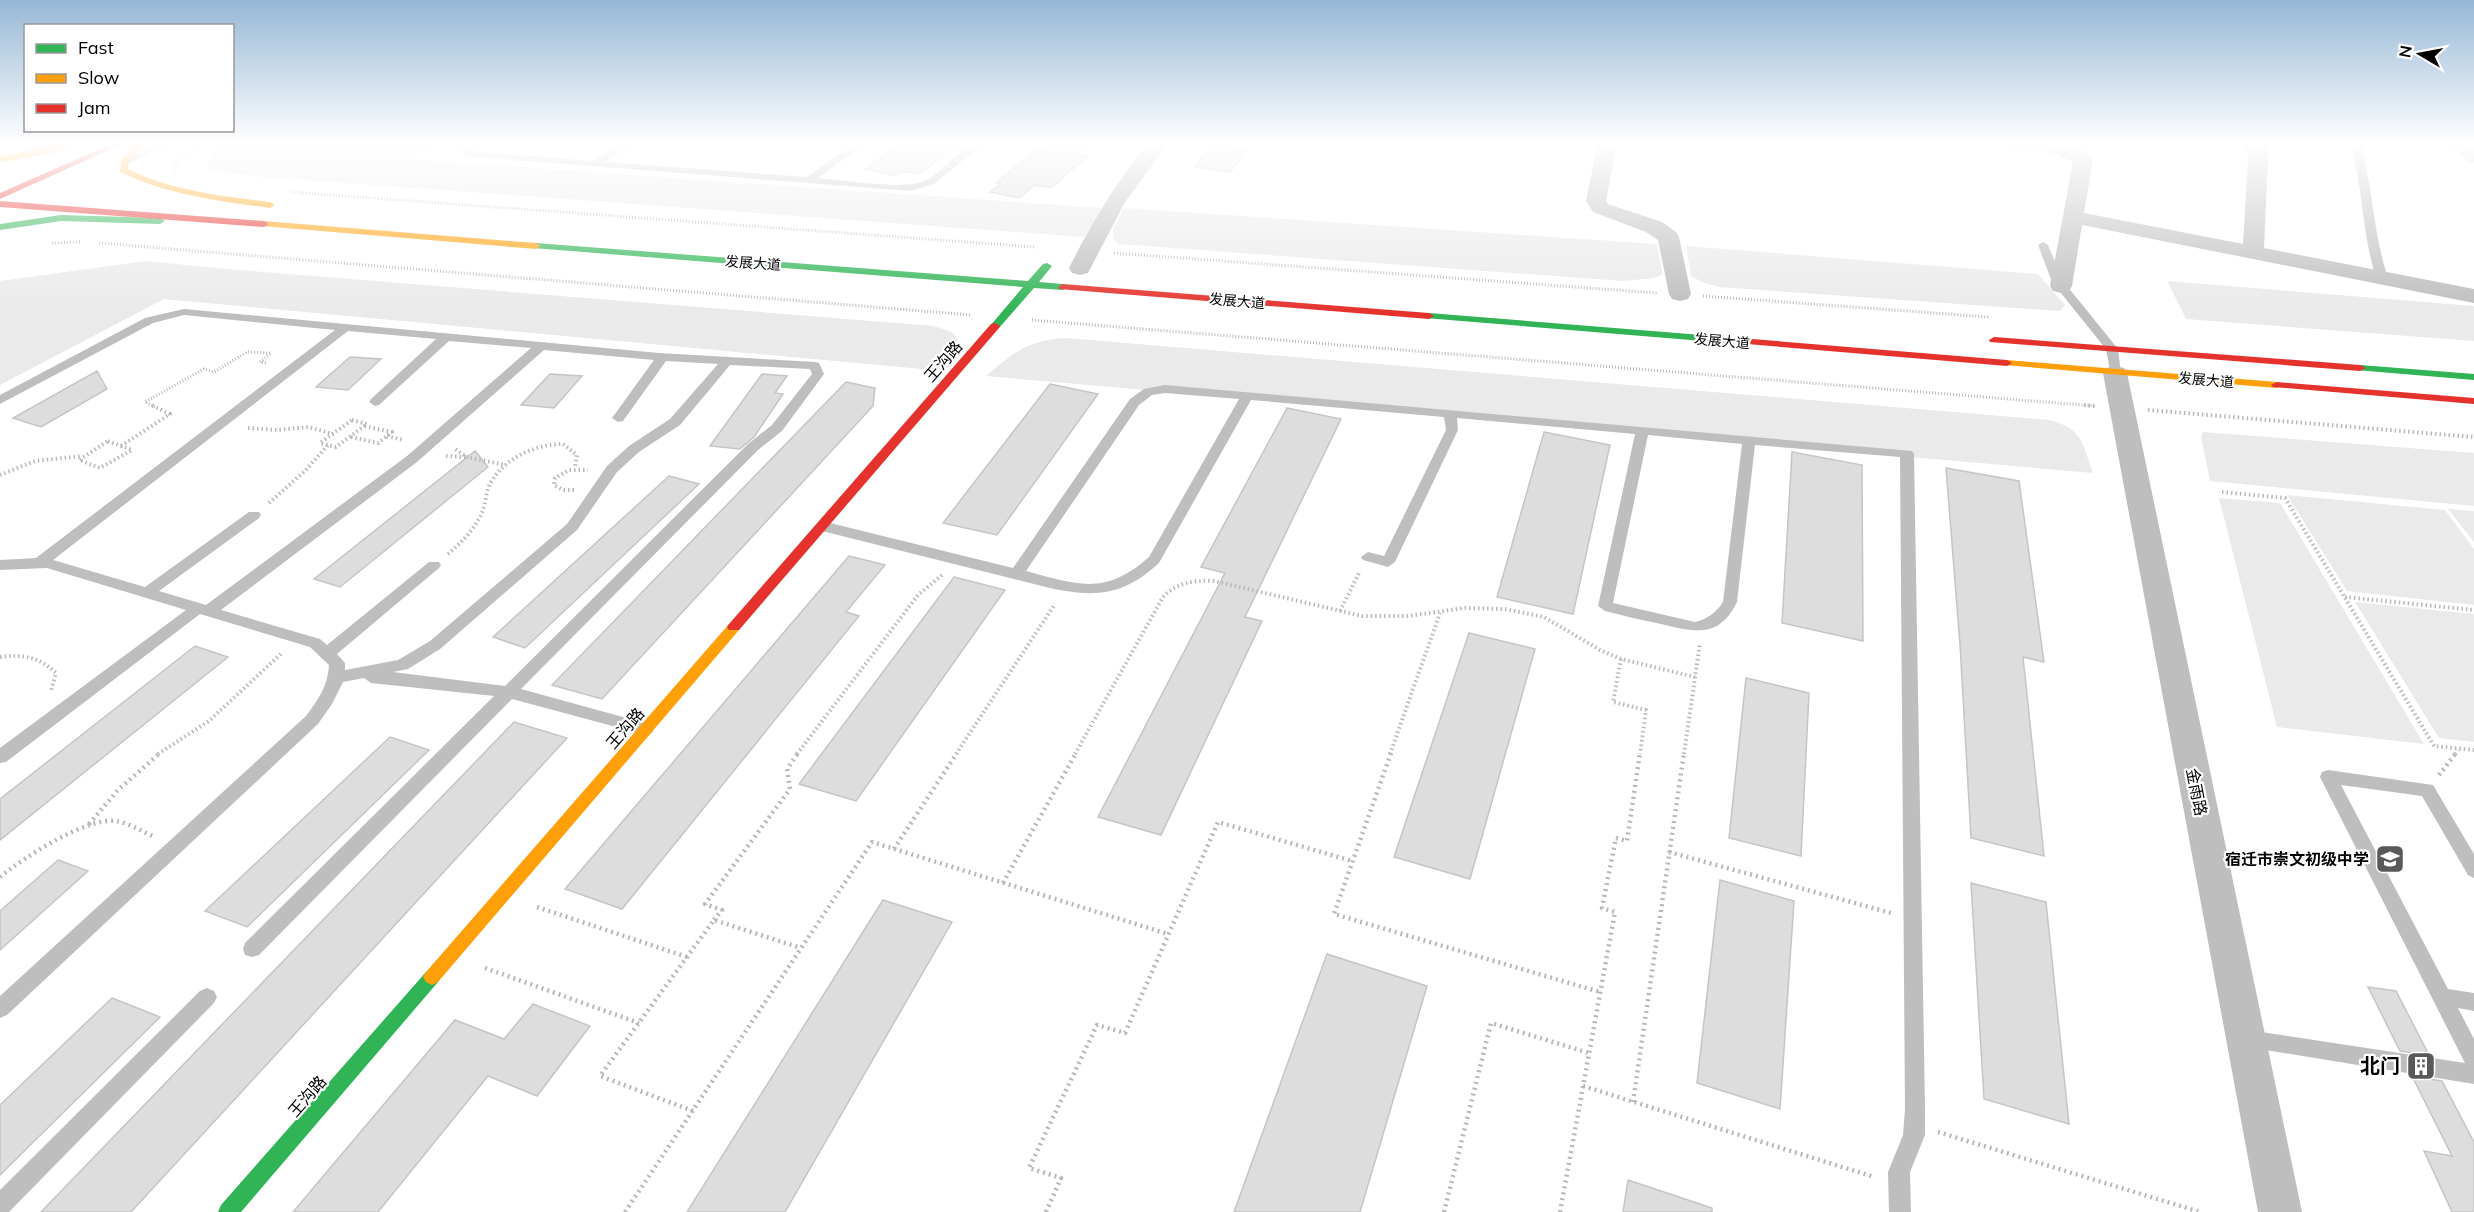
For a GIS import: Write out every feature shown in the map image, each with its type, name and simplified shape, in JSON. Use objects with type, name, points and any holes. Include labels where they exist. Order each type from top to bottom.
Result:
[{"type":"main road","points":[[215,199],[279,201]]},
{"type":"main road","points":[[255,199],[279,201]]},
{"type":"main road","name":"发展大道","points":[[0,204],[1032,284],[2113,361],[2474,377]]},
{"type":"main road","points":[[0,227],[61,218],[243,224]]},
{"type":"main road","points":[[1024,264],[1047,266],[1086,263]]},
{"type":"main road","name":"王沟路","points":[[228,1212],[1047,266]]},
{"type":"main road","name":"发展大道","points":[[1982,339],[2113,361],[2474,401]]},
{"type":"street","points":[[1086,263],[1098,230],[1117,199]]},
{"type":"street","points":[[1596,199],[1600,208],[1654,227],[1668,237],[1680,294]]},
{"type":"street","points":[[2061,286],[2076,199]]},
{"type":"street","points":[[2253,252],[2256,199]]},
{"type":"street","points":[[2073,217],[2474,296]]},
{"type":"street","name":"金雨路","points":[[2113,361],[2280,1212]]},
{"type":"lane","points":[[2366,199],[2373,255],[2382,278]]},
{"type":"lane","points":[[2043,245],[2061,286],[2113,361]]},
{"type":"lane","points":[[0,400],[149,320],[184,312],[663,357],[815,366],[818,374],[777,429],[753,447],[252,949]]},
{"type":"lane","points":[[39,563],[346,327]]},
{"type":"lane","points":[[375,402],[446,337]]},
{"type":"lane","points":[[0,758],[412,459],[541,346]]},
{"type":"lane","points":[[618,418],[663,357]]},
{"type":"lane","points":[[338,677],[402,664],[435,645],[572,527],[612,469],[634,449],[675,422],[728,360]]},
{"type":"lane","points":[[1017,574],[1134,402],[1140,396],[1165,388],[1907,454],[1914,1135],[1899,1172],[1900,1212]]},
{"type":"lane","points":[[822,526],[1067,587],[1092,591],[1107,589],[1142,572],[1154,560],[1247,397]]},
{"type":"lane","points":[[1368,557],[1388,562],[1452,430],[1450,415]]},
{"type":"lane","points":[[1642,432],[1605,606],[1695,627],[1718,619],[1726,611],[1730,602],[1749,441]]},
{"type":"lane","points":[[147,592],[254,515]]},
{"type":"lane","points":[[0,565],[47,563],[299,638],[315,644],[328,653],[337,663],[338,677],[329,696],[312,720],[0,1009]]},
{"type":"lane","points":[[328,653],[434,565]]},
{"type":"lane","points":[[338,677],[392,678],[508,692],[646,729]]},
{"type":"lane","points":[[2474,870],[2427,790],[2328,777],[2474,1059]]},
{"type":"lane","points":[[0,1206],[207,997]]},
{"type":"lane","points":[[2442,997],[2474,1002]]},
{"type":"lane","points":[[2245,1038],[2474,1074]]},
{"type":"path","points":[[279,201],[1035,247]]},
{"type":"path","points":[[44,244],[85,242]]},
{"type":"path","points":[[94,243],[2474,437]]},
{"type":"path","points":[[1086,263],[1680,294],[1999,318]]},
{"type":"path","points":[[121,446],[170,414],[145,402],[204,369],[214,372],[247,352],[271,353],[261,363],[297,366]]},
{"type":"path","points":[[352,420],[368,424],[364,426],[336,447],[320,443],[352,420]]},
{"type":"path","points":[[350,437],[378,443],[392,432],[364,426]]},
{"type":"path","points":[[207,436],[251,428],[277,430],[308,428],[333,434]]},
{"type":"path","points":[[0,475],[35,461],[82,456],[108,441],[132,450],[100,468],[79,460],[82,456]]},
{"type":"path","points":[[434,565],[455,549],[467,535],[483,509],[491,481],[507,465],[528,452],[555,443],[563,444],[577,455],[575,468]]},
{"type":"path","points":[[254,515],[290,487],[328,445]]},
{"type":"path","points":[[466,457],[507,465]]},
{"type":"path","points":[[577,489],[565,491],[554,485],[559,475],[575,468],[587,469],[592,474]]},
{"type":"path","points":[[2222,492],[2285,498],[2434,746],[2474,750]]},
{"type":"path","points":[[1340,611],[1368,557]]},
{"type":"path","points":[[693,1111],[600,1076],[722,910],[705,904],[790,789],[787,769],[789,765],[918,595],[948,572],[958,559]]},
{"type":"path","points":[[1003,883],[1163,597],[1173,587],[1197,580],[1214,581],[1340,611],[1381,617],[1440,613],[1482,607],[1529,613],[1544,617],[1600,651],[1621,659],[1695,677]]},
{"type":"path","points":[[894,849],[1067,587]]},
{"type":"path","points":[[2344,597],[2474,610]]},
{"type":"path","points":[[1440,613],[1334,914],[1600,992]]},
{"type":"path","points":[[1633,1102],[1702,626]]},
{"type":"path","points":[[90,824],[118,790],[152,759],[209,721],[299,638]]},
{"type":"path","points":[[0,657],[22,655],[41,659],[56,673],[54,687],[49,695]]},
{"type":"path","points":[[1560,1212],[1615,912],[1602,908],[1616,838],[1627,841],[1646,710],[1613,702],[1621,659]]},
{"type":"path","points":[[2427,790],[2458,750]]},
{"type":"path","points":[[0,877],[51,844],[90,824],[115,821],[177,845]]},
{"type":"path","points":[[1046,1212],[1061,1179],[1029,1168],[1097,1025],[1125,1033],[1218,822],[1352,861]]},
{"type":"path","points":[[625,1212],[872,842],[1168,934]]},
{"type":"path","points":[[1669,852],[1912,918]]},
{"type":"path","points":[[501,896],[687,957]]},
{"type":"path","points":[[714,920],[801,948]]},
{"type":"path","points":[[450,956],[639,1023]]},
{"type":"path","points":[[1444,1212],[1491,1023],[1589,1053]]},
{"type":"path","points":[[1583,1086],[1900,1185]]},
{"type":"path","points":[[1914,1125],[2200,1212]]},
{"type":"shaded area","points":[[560,199],[968,199],[1101,208],[1084,237]]},
{"type":"shaded area","points":[[1123,208],[1657,244],[1663,274],[1654,278],[1623,281],[1118,244],[1113,238],[1113,230]]},
{"type":"shaded area","points":[[1686,246],[2038,274],[2065,305],[2060,311],[1719,287],[1691,276]]},
{"type":"shaded area","points":[[146,261],[934,326],[952,332],[958,340],[952,363],[944,371],[164,299],[0,385],[0,281]]},
{"type":"shaded area","points":[[2167,281],[2474,306],[2474,341],[2186,319]]},
{"type":"shaded area","points":[[1066,338],[2050,420],[2069,428],[2080,439],[2093,473],[986,376],[1023,349],[1042,341]]},
{"type":"shaded area","points":[[2203,432],[2474,453],[2474,506],[2210,481],[2201,437]]},
{"type":"shaded area","points":[[2287,495],[2445,510],[2474,549],[2474,605],[2347,591]]},
{"type":"shaded area","points":[[2219,498],[2280,503],[2424,744],[2277,727]]},
{"type":"shaded area","points":[[2448,509],[2474,511],[2474,542]]},
{"type":"shaded area","points":[[2355,602],[2474,614],[2474,742],[2439,738]]},
{"type":"building","points":[[350,357],[381,359],[348,390],[316,387]]},
{"type":"building","points":[[97,371],[107,389],[41,427],[13,418]]},
{"type":"building","points":[[550,374],[582,376],[554,408],[521,405]]},
{"type":"building","points":[[762,374],[787,376],[775,393],[783,394],[754,437],[740,449],[710,446]]},
{"type":"building","points":[[846,382],[875,388],[873,406],[602,699],[552,685]]},
{"type":"building","points":[[1050,384],[1098,394],[997,535],[943,523]]},
{"type":"building","points":[[1287,408],[1341,419],[1245,617],[1262,621],[1161,835],[1098,817],[1225,573],[1201,567]]},
{"type":"building","points":[[1544,432],[1610,445],[1573,614],[1497,597]]},
{"type":"building","points":[[475,451],[488,467],[340,587],[314,579]]},
{"type":"building","points":[[1792,452],[1862,465],[1863,641],[1782,623]]},
{"type":"building","points":[[1946,468],[2019,481],[2044,662],[2023,657],[2044,856],[1971,838],[1960,644]]},
{"type":"building","points":[[669,476],[699,484],[525,648],[493,637]]},
{"type":"building","points":[[849,556],[885,565],[846,612],[859,616],[622,909],[565,889]]},
{"type":"building","points":[[954,577],[1005,590],[856,801],[799,784]]},
{"type":"building","points":[[1469,633],[1535,649],[1470,879],[1394,857]]},
{"type":"building","points":[[195,646],[228,657],[0,840],[0,799]]},
{"type":"building","points":[[1746,678],[1809,693],[1801,856],[1729,838]]},
{"type":"building","points":[[514,722],[567,738],[131,1212],[41,1212]]},
{"type":"building","points":[[390,737],[429,750],[247,927],[205,911]]},
{"type":"building","points":[[58,860],[88,871],[0,950],[0,911]]},
{"type":"building","points":[[1720,880],[1794,901],[1780,1109],[1697,1083]]},
{"type":"building","points":[[1971,883],[2046,902],[2069,1124],[1984,1099]]},
{"type":"building","points":[[883,900],[952,922],[785,1212],[687,1212]]},
{"type":"building","points":[[1327,954],[1427,986],[1360,1212],[1234,1212]]},
{"type":"building","points":[[2368,987],[2396,991],[2429,1055],[2400,1051]]},
{"type":"building","points":[[112,998],[160,1017],[0,1175],[0,1105]]},
{"type":"building","points":[[533,1004],[590,1026],[537,1096],[488,1076],[378,1212],[293,1212],[455,1020],[504,1039]]},
{"type":"building","points":[[2412,1076],[2442,1081],[2474,1142],[2474,1212],[2452,1212],[2424,1151],[2452,1156]]},
{"type":"building","points":[[1628,1180],[1712,1208],[1712,1212],[1623,1212]]},
{"type":"traffic: fast","points":[[0,227],[61,218],[160,221]]},
{"type":"traffic: fast","points":[[536,246],[1063,287]]},
{"type":"traffic: fast","points":[[995,326],[1047,266]]},
{"type":"traffic: fast","points":[[1429,316],[1727,340]]},
{"type":"traffic: fast","points":[[2360,368],[2474,377]]},
{"type":"traffic: fast","points":[[228,1212],[432,977]]},
{"type":"traffic: slow","points":[[224,199],[270,205]]},
{"type":"traffic: slow","points":[[264,224],[536,246]]},
{"type":"traffic: slow","points":[[2007,363],[2277,385]]},
{"type":"traffic: slow","points":[[432,977],[734,627]]},
{"type":"traffic: jam","points":[[0,204],[264,224]]},
{"type":"traffic: jam","points":[[1063,287],[1429,316]]},
{"type":"traffic: jam","points":[[734,627],[995,326]]},
{"type":"traffic: jam","points":[[1727,340],[2007,363]]},
{"type":"traffic: jam","points":[[1994,340],[2360,368]]},
{"type":"traffic: jam","points":[[2277,385],[2474,401]]},
{"type":"place","name":"宿迁市崇文初级中学","points":[[2390,859]]},
{"type":"place","name":"北门","points":[[2421,1066]]}]
